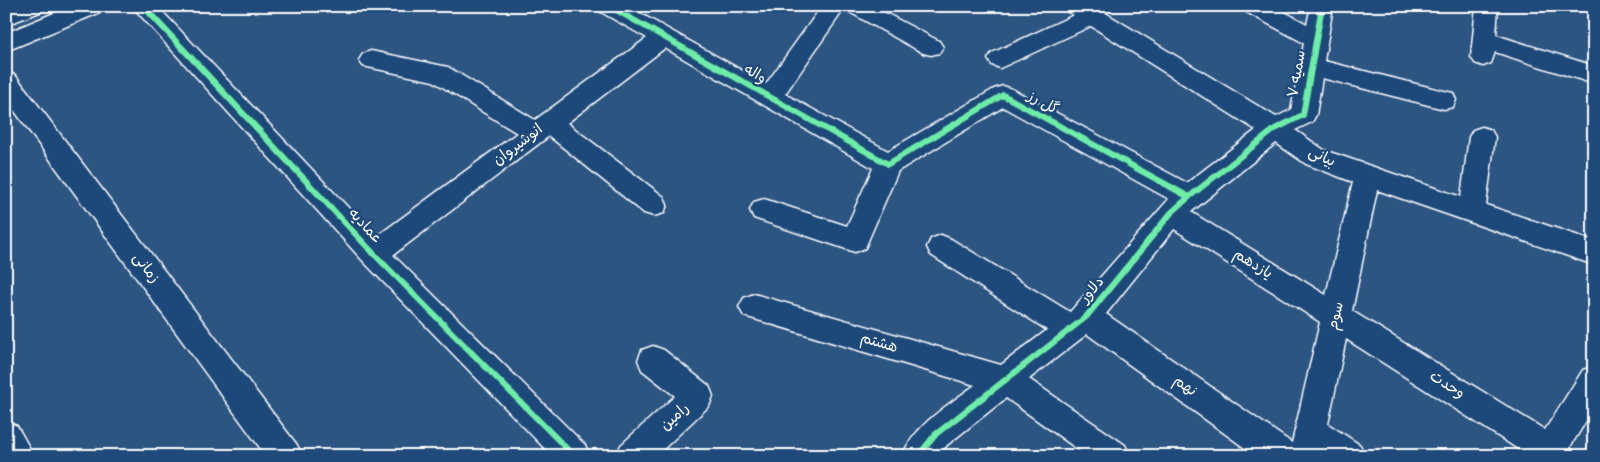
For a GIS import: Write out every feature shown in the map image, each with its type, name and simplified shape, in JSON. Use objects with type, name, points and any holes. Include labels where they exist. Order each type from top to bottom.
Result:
[{"type":"street","points":[[6,17],[32,6]]},
{"type":"street","points":[[6,43],[93,6]]},
{"type":"street","name":"عمادیه","points":[[143,6],[374,254],[574,456]]},
{"type":"street","points":[[770,97],[834,6]]},
{"type":"street","points":[[853,6],[931,47]]},
{"type":"street","points":[[1254,6],[1316,40]]},
{"type":"street","name":"سمیه ۷","points":[[1275,129],[1303,115],[1322,6]]},
{"type":"street","points":[[1487,6],[1484,49],[1594,74]]},
{"type":"street","name":"واله","points":[[621,9],[664,37],[888,164]]},
{"type":"street","points":[[1000,59],[1084,11]]},
{"type":"street","name":"بیانی","points":[[1084,11],[1275,129],[1315,157],[1594,253]]},
{"type":"street","name":"انوشیروان","points":[[374,254],[664,37]]},
{"type":"street","points":[[371,60],[439,73],[542,127],[654,205]]},
{"type":"street","points":[[1311,67],[1444,100]]},
{"type":"street","name":"زمانی","points":[[6,81],[286,456]]},
{"type":"street","name":"گل رز","points":[[888,164],[1003,96],[1180,205]]},
{"type":"street","name":"دلاور","points":[[918,456],[936,434],[1078,323],[1180,205],[1275,129]]},
{"type":"street","points":[[1472,212],[1482,137]]},
{"type":"street","points":[[764,210],[855,240],[888,164]]},
{"type":"street","name":"سوم","points":[[1308,443],[1367,176]]},
{"type":"street","name":"یازدهم","points":[[1180,205],[1336,315]]},
{"type":"street","name":"نهم","points":[[941,247],[1078,323],[1283,456]]},
{"type":"street","name":"هشتم","points":[[754,307],[1005,380],[1114,456]]},
{"type":"street","name":"وحدت","points":[[1336,315],[1552,454]]},
{"type":"street","name":"رامین","points":[[632,456],[698,396],[653,360]]},
{"type":"street","points":[[1552,454],[1594,380]]},
{"type":"street","points":[[6,438],[18,456]]},
{"type":"street","points":[[1308,443],[1350,456]]},
{"type":"cycle path","points":[[143,6],[374,254],[574,456]]},
{"type":"cycle path","points":[[609,6],[888,164],[1003,95],[1189,197]]},
{"type":"cycle path","points":[[918,456],[936,434],[1086,317],[1171,213],[1189,197],[1275,129],[1303,115],[1322,6]]}]
